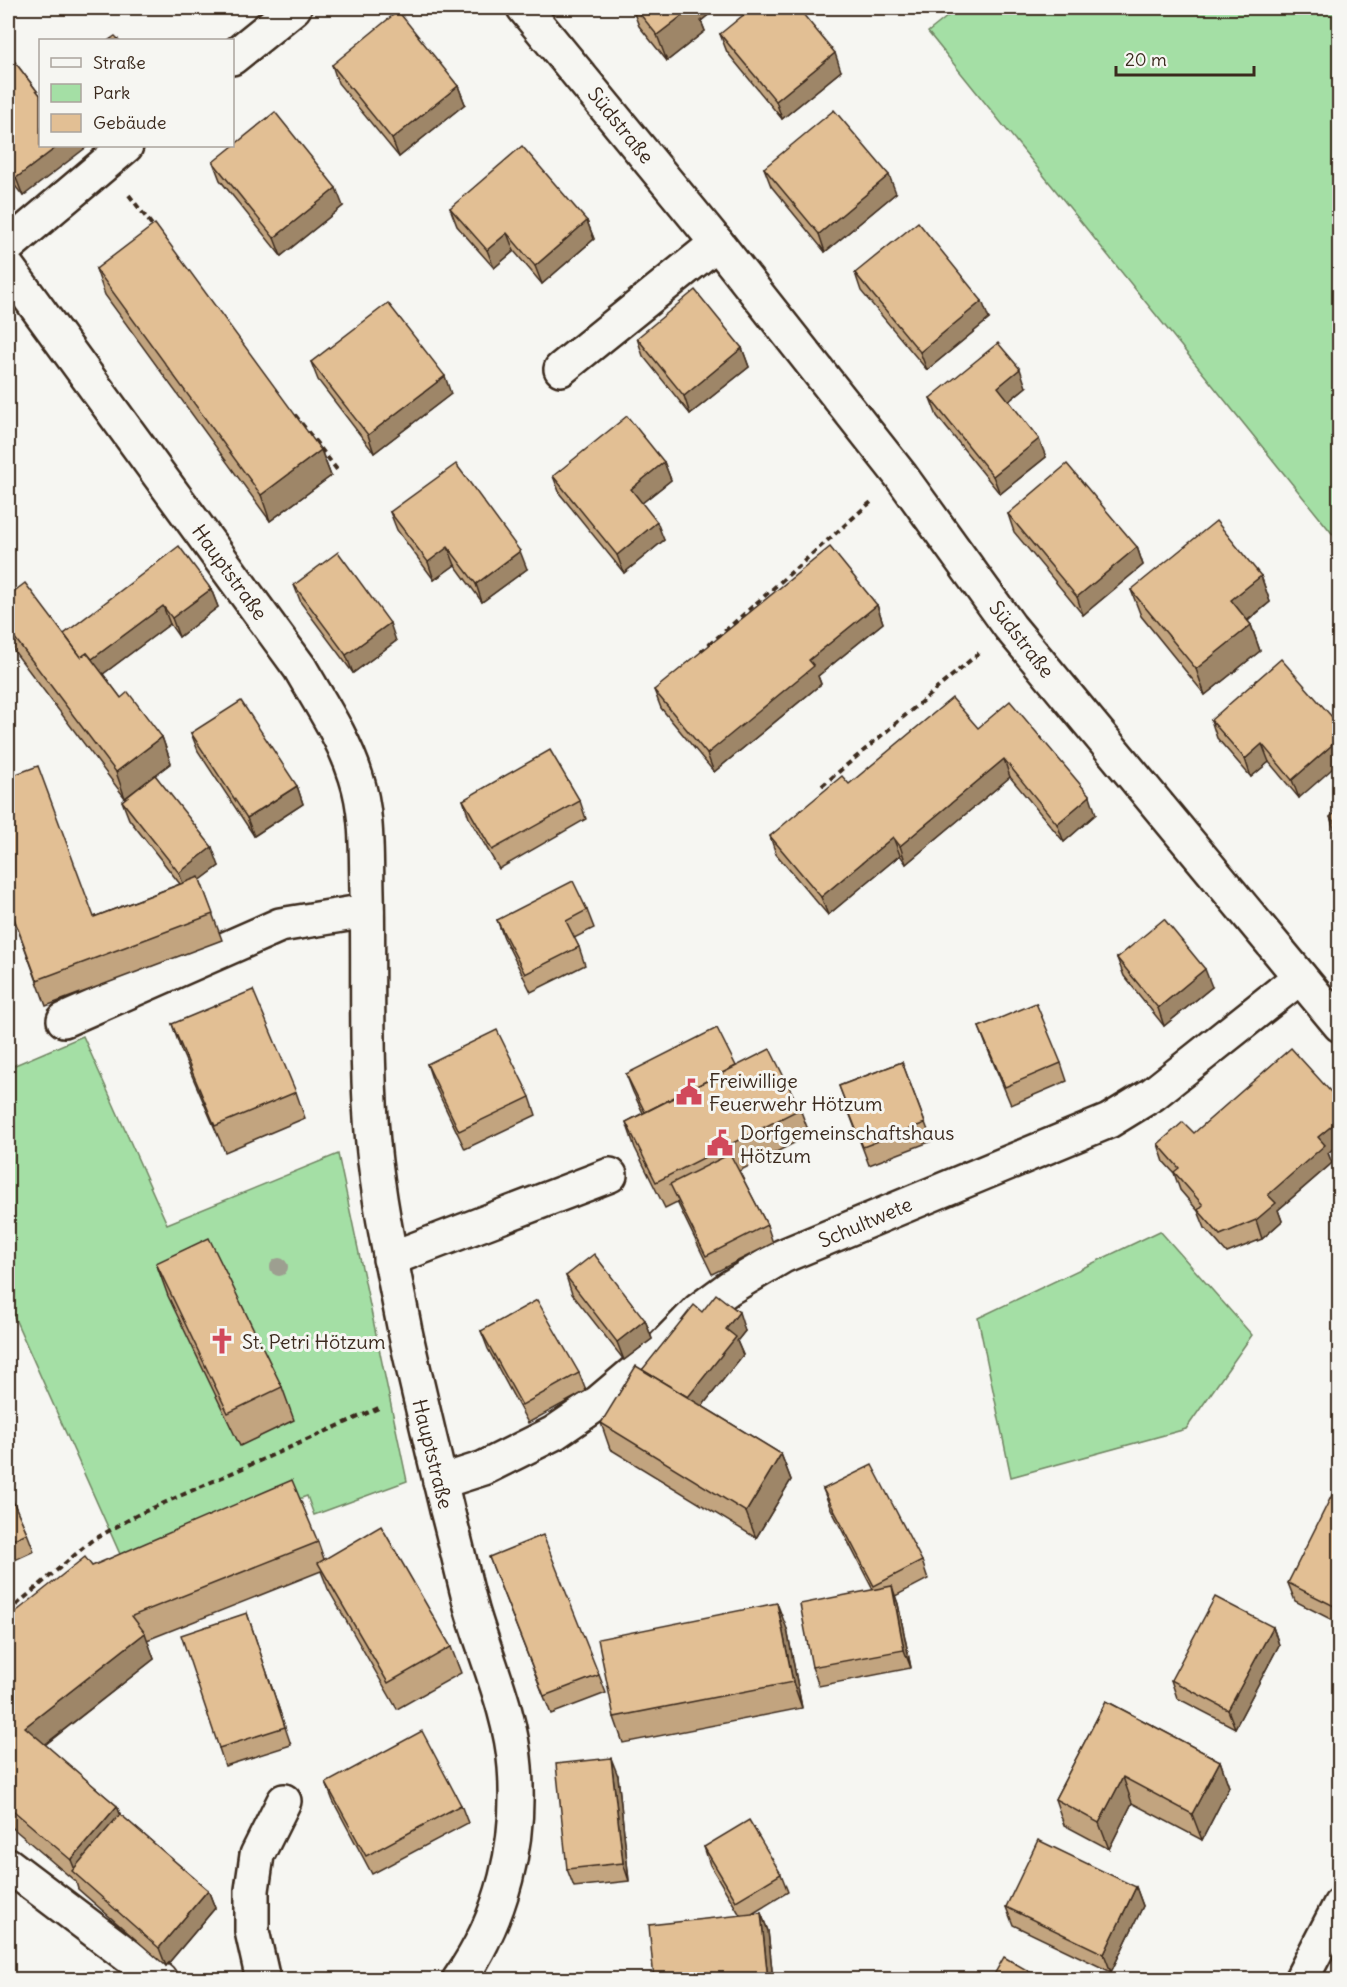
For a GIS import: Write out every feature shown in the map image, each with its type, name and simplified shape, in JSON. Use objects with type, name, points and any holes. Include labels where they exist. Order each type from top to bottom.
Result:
[{"type":"street","points":[[234,56],[294,8]]},
{"type":"street","name":"Südstraße","points":[[524,8],[717,243],[901,476],[1010,627],[1340,1025]]},
{"type":"street","points":[[8,246],[116,154]]},
{"type":"street","points":[[561,369],[717,243]]},
{"type":"street","name":"Hauptstraße","points":[[8,268],[300,668],[339,735],[356,777],[365,816],[367,1029],[373,1144],[390,1259],[440,1482],[472,1609],[506,1714],[515,1765],[516,1820],[512,1859],[502,1893],[487,1930],[459,1980]]},
{"type":"street","points":[[64,1020],[280,925],[367,911]]},
{"type":"street","name":"Schultwete","points":[[440,1482],[484,1468],[554,1433],[598,1403],[657,1353],[699,1310],[729,1288],[783,1256],[1109,1120],[1153,1094],[1300,977]]},
{"type":"street","points":[[390,1259],[610,1175]]},
{"type":"street","points":[[263,1980],[252,1931],[252,1890],[257,1855],[284,1801]]},
{"type":"street","points":[[8,1865],[160,1980]]},
{"type":"street","points":[[1301,1980],[1340,1905]]},
{"type":"path","points":[[116,154],[161,238]]},
{"type":"path","points":[[289,406],[338,471]]},
{"type":"path","points":[[694,658],[901,476]]},
{"type":"path","points":[[822,786],[1010,627]]},
{"type":"path","points":[[8,1612],[91,1540],[139,1514],[418,1390]]},
{"type":"green space","points":[[958,8],[1339,8],[1339,542],[928,32]]},
{"type":"green space","points":[[83,1036],[167,1224],[338,1154],[407,1481],[314,1515],[307,1496],[124,1563],[8,1303],[8,1068]]},
{"type":"green space","points":[[1160,1231],[1252,1335],[1186,1429],[1011,1477],[978,1318]]},
{"type":"building","points":[[635,8],[692,8],[657,35]]},
{"type":"building","points":[[752,8],[798,8],[835,53],[776,101],[720,34]]},
{"type":"building","points":[[398,11],[458,86],[392,139],[332,65]]},
{"type":"building","points":[[8,53],[39,94],[39,147],[57,147],[16,178],[8,167]]},
{"type":"building","points":[[834,110],[889,175],[819,234],[764,168]]},
{"type":"building","points":[[275,112],[336,188],[274,238],[213,162]]},
{"type":"building","points":[[522,146],[587,221],[535,266],[507,233],[487,250],[450,208]]},
{"type":"building","points":[[918,222],[982,301],[920,352],[855,273]]},
{"type":"building","points":[[155,224],[321,450],[261,495],[96,269]]},
{"type":"building","points":[[695,290],[742,348],[684,396],[637,338]]},
{"type":"building","points":[[388,303],[445,376],[368,435],[311,362]]},
{"type":"building","points":[[998,343],[1020,369],[998,387],[1039,439],[993,476],[930,398]]},
{"type":"building","points":[[627,416],[664,462],[631,489],[657,522],[617,555],[553,476]]},
{"type":"building","points":[[456,464],[520,551],[476,584],[448,547],[428,562],[390,512]]},
{"type":"building","points":[[1067,464],[1137,547],[1077,597],[1008,514]]},
{"type":"building","points":[[1216,521],[1261,576],[1231,600],[1251,625],[1196,669],[1131,590]]},
{"type":"building","points":[[179,546],[211,589],[172,618],[163,606],[92,659],[87,653],[81,657],[64,634]]},
{"type":"building","points":[[830,547],[877,605],[809,660],[814,666],[707,754],[654,690]]},
{"type":"building","points":[[338,552],[390,623],[346,655],[294,585]]},
{"type":"building","points":[[25,583],[81,657],[87,653],[121,698],[128,692],[162,737],[116,772],[8,629],[8,596]]},
{"type":"building","points":[[1281,659],[1340,726],[1340,738],[1292,780],[1262,744],[1245,759],[1211,720]]},
{"type":"building","points":[[952,698],[978,728],[1010,701],[1090,796],[1057,824],[1004,759],[900,846],[893,837],[821,897],[770,836],[842,776],[849,784]]},
{"type":"building","points":[[241,701],[297,786],[247,818],[191,733]]},
{"type":"building","points":[[550,750],[580,801],[492,850],[463,800]]},
{"type":"building","points":[[38,766],[94,917],[199,877],[213,914],[37,980],[8,902],[8,777]]},
{"type":"building","points":[[155,775],[212,847],[179,873],[122,801]]},
{"type":"building","points":[[1340,809],[1340,829],[1330,817]]},
{"type":"building","points":[[573,881],[587,910],[566,921],[579,947],[525,974],[497,920]]},
{"type":"building","points":[[1164,919],[1205,969],[1158,1008],[1117,958]]},
{"type":"building","points":[[253,990],[296,1092],[215,1126],[172,1024]]},
{"type":"building","points":[[1036,1003],[1061,1063],[1005,1087],[979,1027]]},
{"type":"building","points":[[717,1028],[736,1066],[645,1112],[626,1074]]},
{"type":"building","points":[[497,1030],[530,1097],[459,1131],[427,1064]]},
{"type":"building","points":[[1291,1048],[1340,1102],[1340,1119],[1318,1137],[1325,1145],[1268,1195],[1276,1203],[1256,1220],[1220,1235],[1198,1210],[1203,1205],[1174,1172],[1179,1168],[1158,1144],[1183,1122],[1194,1133]]},
{"type":"building","points":[[770,1049],[800,1109],[656,1182],[626,1122]]},
{"type":"building","points":[[902,1062],[925,1123],[863,1147],[839,1086]]},
{"type":"building","points":[[730,1154],[767,1225],[706,1256],[670,1184]]},
{"type":"building","name":"St. Petri Hötzum","points":[[209,1238],[282,1387],[228,1413],[156,1263]]},
{"type":"building","points":[[594,1254],[645,1320],[617,1342],[566,1276]]},
{"type":"building","points":[[716,1294],[739,1312],[726,1329],[736,1337],[688,1397],[642,1370],[694,1305],[702,1312]]},
{"type":"building","points":[[537,1300],[579,1373],[522,1405],[481,1331]]},
{"type":"building","points":[[636,1366],[781,1454],[746,1512],[601,1423]]},
{"type":"building","points":[[872,1465],[922,1561],[874,1586],[823,1489]]},
{"type":"building","points":[[292,1480],[318,1542],[132,1616],[145,1633],[25,1727],[117,1806],[71,1860],[8,1806],[8,1618],[85,1557],[92,1566]]},
{"type":"building","points":[[8,1490],[27,1533],[8,1542]]},
{"type":"building","points":[[1333,1493],[1340,1496],[1340,1609],[1288,1583]]},
{"type":"building","points":[[381,1526],[451,1647],[388,1683],[318,1563]]},
{"type":"building","points":[[543,1535],[599,1675],[544,1696],[489,1557]]},
{"type":"building","points":[[892,1586],[904,1650],[812,1667],[800,1604]]},
{"type":"building","points":[[1215,1597],[1273,1627],[1228,1710],[1171,1680]]},
{"type":"building","points":[[777,1603],[793,1682],[614,1717],[598,1639]]},
{"type":"building","points":[[247,1613],[285,1727],[219,1748],[181,1635]]},
{"type":"building","points":[[1106,1701],[1220,1761],[1192,1814],[1123,1777],[1099,1823],[1055,1799]]},
{"type":"building","points":[[422,1731],[461,1805],[366,1856],[326,1783]]},
{"type":"building","points":[[611,1758],[623,1863],[567,1869],[556,1764]]},
{"type":"building","points":[[120,1814],[208,1890],[159,1948],[72,1871]]},
{"type":"building","points":[[749,1820],[781,1874],[736,1901],[704,1847]]},
{"type":"building","points":[[1038,1840],[1136,1887],[1104,1954],[1006,1907]]},
{"type":"building","points":[[761,1913],[768,1980],[654,1980],[649,1925]]},
{"type":"building","points":[[1004,1957],[1044,1980],[991,1980]]},
{"type":"place","name":"Freiwillige Feuerwehr Hötzum","points":[[689,1092]]},
{"type":"place","name":"Dorfgemeinschaftshaus Hötzum","points":[[720,1143]]},
{"type":"place","name":"St. Petri Hötzum","points":[[222,1341]]}]
